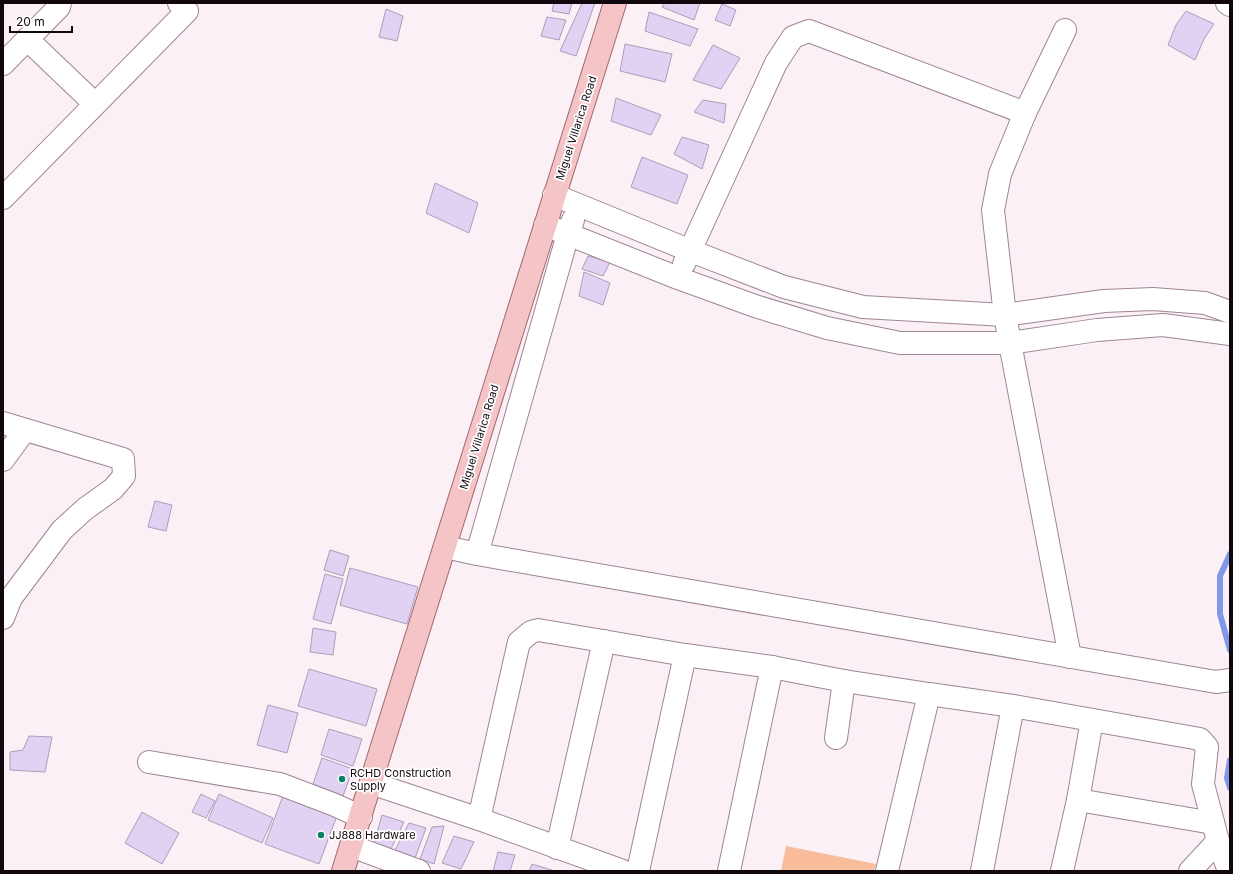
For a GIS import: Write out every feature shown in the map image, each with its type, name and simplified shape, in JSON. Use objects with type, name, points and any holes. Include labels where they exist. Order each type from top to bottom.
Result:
[{"type":"main road","name":"Miguel Villarica Road","points":[[344,871],[615,3]]},
{"type":"street","points":[[3,198],[187,11],[179,3]]},
{"type":"street","points":[[3,64],[63,4]]},
{"type":"street","points":[[1065,30],[1025,113],[1000,174],[993,210],[1005,315],[1070,657]]},
{"type":"street","points":[[678,278],[776,63],[793,37],[809,31],[1025,113]]},
{"type":"street","points":[[27,39],[95,104]]},
{"type":"street","points":[[554,195],[784,287],[863,307],[1005,315],[1104,301],[1153,298],[1205,303],[1230,312]]},
{"type":"street","points":[[477,554],[568,234],[578,205]]},
{"type":"street","points":[[545,225],[678,278],[755,306],[827,328],[900,343],[1010,344],[1097,330],[1164,325],[1230,334]]},
{"type":"street","points":[[3,424],[123,459],[124,476],[113,489],[85,509],[62,530],[7,596],[3,618]]},
{"type":"street","points":[[3,460],[25,430]]},
{"type":"street","points":[[445,546],[477,554],[1216,682],[1230,680]]},
{"type":"street","points":[[479,819],[519,642],[530,632],[538,630],[685,655],[772,667],[844,681],[1013,706],[1200,739],[1207,747],[1202,784],[1229,871]]},
{"type":"street","points":[[557,848],[604,641]]},
{"type":"street","points":[[638,871],[685,655]]},
{"type":"street","points":[[729,871],[772,667]]},
{"type":"street","points":[[836,738],[844,681]]},
{"type":"street","points":[[887,871],[929,694]]},
{"type":"street","points":[[982,871],[1013,706]]},
{"type":"street","points":[[1062,871],[1078,800],[1092,720]]},
{"type":"street","points":[[149,762],[280,784],[335,805],[361,817]]},
{"type":"street","points":[[371,783],[479,819],[623,871]]},
{"type":"street","points":[[1078,800],[1216,832]]},
{"type":"street","points":[[1190,871],[1216,832]]},
{"type":"street","points":[[351,846],[419,871]]},
{"type":"shaded area","points":[[786,846],[876,864],[874,871],[781,871]]},
{"type":"building","points":[[554,3],[572,3],[569,14],[552,11]]},
{"type":"building","points":[[582,3],[595,3],[576,56],[560,51]]},
{"type":"building","points":[[664,3],[700,3],[694,20],[662,7]]},
{"type":"building","points":[[722,4],[736,10],[730,26],[715,20]]},
{"type":"building","points":[[386,9],[403,16],[397,41],[379,37]]},
{"type":"building","points":[[1186,11],[1214,24],[1204,39],[1195,60],[1168,45],[1176,25]]},
{"type":"building","points":[[649,12],[698,29],[690,46],[645,31]]},
{"type":"building","points":[[547,17],[566,20],[559,40],[541,36]]},
{"type":"building","points":[[625,44],[672,54],[665,82],[620,71]]},
{"type":"building","points":[[713,45],[740,58],[721,89],[693,80]]},
{"type":"building","points":[[616,98],[661,115],[651,135],[611,121]]},
{"type":"building","points":[[703,100],[726,104],[724,123],[694,112]]},
{"type":"building","points":[[682,137],[709,145],[702,169],[674,154]]},
{"type":"building","points":[[642,157],[688,175],[677,204],[631,187]]},
{"type":"building","points":[[435,183],[478,203],[469,233],[426,213]]},
{"type":"building","points":[[588,256],[610,262],[603,276],[582,269]]},
{"type":"building","points":[[584,272],[610,283],[603,305],[579,296]]},
{"type":"building","points":[[155,501],[172,505],[166,531],[148,527]]},
{"type":"building","points":[[330,550],[349,556],[343,576],[324,570]]},
{"type":"building","points":[[350,568],[418,587],[407,624],[340,605]]},
{"type":"building","points":[[325,574],[343,579],[331,624],[313,619]]},
{"type":"building","points":[[313,628],[336,632],[333,655],[310,652]]},
{"type":"building","points":[[309,669],[377,689],[366,726],[298,706]]},
{"type":"building","points":[[268,705],[298,713],[287,753],[257,745]]},
{"type":"building","points":[[329,729],[362,739],[353,766],[321,755]]},
{"type":"building","points":[[29,736],[52,737],[45,772],[10,770],[10,752],[23,750]]},
{"type":"building","points":[[322,758],[353,769],[343,796],[313,784]]},
{"type":"building","points":[[284,793],[338,813],[319,864],[265,844]]},
{"type":"building","points":[[201,794],[215,801],[206,818],[192,812]]},
{"type":"building","points":[[219,794],[273,818],[262,843],[208,820]]},
{"type":"building","points":[[142,812],[179,833],[162,864],[125,843]]},
{"type":"building","points":[[382,815],[404,822],[390,851],[373,847]]},
{"type":"building","points":[[409,823],[426,828],[414,861],[392,856]]},
{"type":"building","points":[[444,826],[434,864],[420,859],[432,827]]},
{"type":"building","points":[[454,836],[474,842],[461,869],[442,863]]},
{"type":"building","points":[[498,852],[515,855],[510,871],[493,871]]},
{"type":"building","points":[[532,864],[555,871],[529,871]]},
{"type":"waterway","points":[[1230,554],[1220,576],[1220,614],[1230,650]]},
{"type":"waterway","points":[[1230,760],[1227,778],[1230,788]]},
{"type":"place","name":"RCHD Construction Supply","points":[[342,779]]},
{"type":"place","name":"JJ888 Hardware","points":[[321,835]]}]
